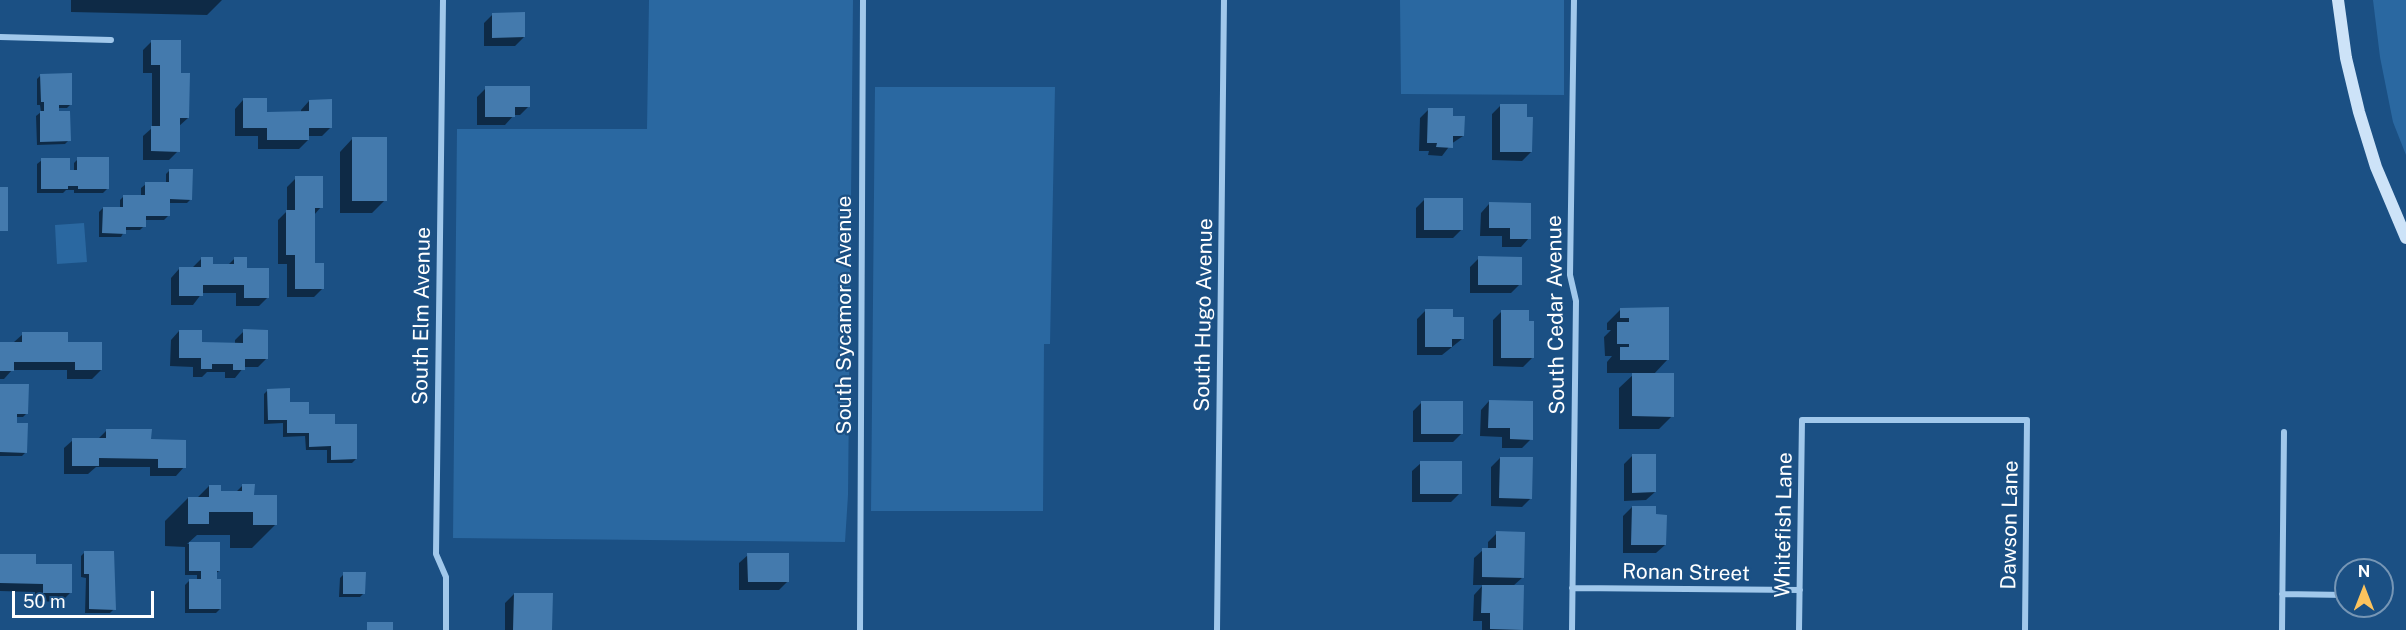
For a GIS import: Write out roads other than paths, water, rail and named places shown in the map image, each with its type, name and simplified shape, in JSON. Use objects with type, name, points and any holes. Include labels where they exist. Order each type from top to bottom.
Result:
[{"type":"main road","points":[[2338,0],[2346,58],[2359,112],[2376,167],[2406,238]]},
{"type":"street","name":"South Elm Avenue","points":[[443,0],[436,554],[446,578],[446,630]]},
{"type":"street","name":"South Sycamore Avenue","points":[[860,630],[863,0]]},
{"type":"street","name":"South Hugo Avenue","points":[[1218,630],[1224,0]]},
{"type":"street","name":"South Cedar Avenue","points":[[1572,630],[1576,301],[1570,275],[1574,0]]},
{"type":"street","points":[[0,37],[111,40]]},
{"type":"street","name":"Whitefish Lane","points":[[1799,630],[1802,420],[2027,420]]},
{"type":"street","name":"Dawson Lane","points":[[2025,630],[2027,420]]},
{"type":"street","points":[[2282,630],[2284,432]]},
{"type":"street","name":"Ronan Street","points":[[1572,588],[1800,590]]},
{"type":"street","points":[[2282,594],[2334,595]]}]
